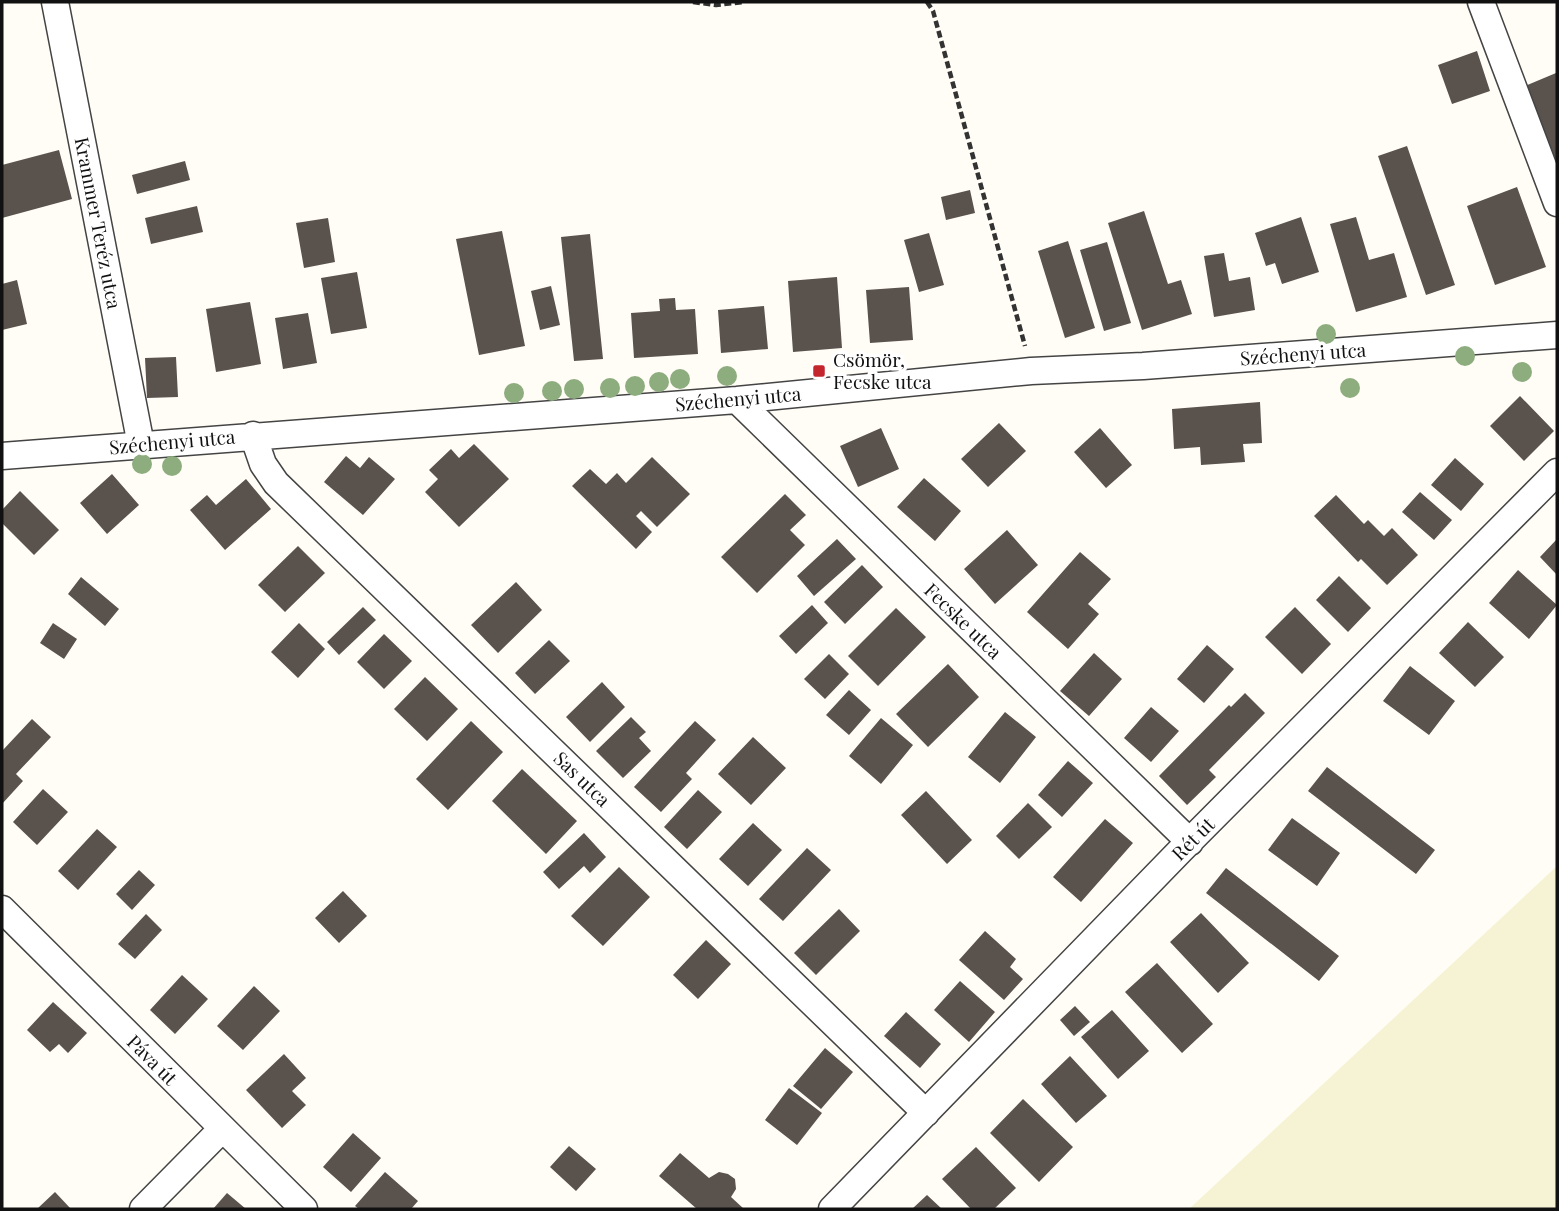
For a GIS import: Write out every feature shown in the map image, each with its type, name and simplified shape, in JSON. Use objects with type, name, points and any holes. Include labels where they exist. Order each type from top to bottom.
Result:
[{"type":"street","name":"Krammer Teréz utca","points":[[55,2],[141,445]]},
{"type":"street","points":[[1481,2],[1557,203]]},
{"type":"street","name":"Széchenyi utca","points":[[2,456],[737,400],[1031,371],[1143,366],[1557,335]]},
{"type":"street","name":"Fecske utca","points":[[737,400],[1189,842]]},
{"type":"street","name":"Sas utca","points":[[253,435],[263,464],[276,483],[926,1113]]},
{"type":"street","name":"Rét út","points":[[832,1209],[1189,842],[1557,472]]},
{"type":"street","name":"Páva út","points":[[2,909],[304,1209]]},
{"type":"street","points":[[143,1209],[222,1129]]},
{"type":"path","points":[[692,2],[716,5],[744,2]]},
{"type":"path","points":[[927,2],[933,10],[1031,371]]},
{"type":"path","points":[[933,10],[937,2]]},
{"type":"shaded area","points":[[1557,866],[1557,1209],[1189,1209]]},
{"type":"building","points":[[1477,51],[1490,91],[1452,104],[1438,65]]},
{"type":"building","points":[[1556,73],[1557,76],[1557,165],[1525,86]]},
{"type":"building","points":[[1407,146],[1455,285],[1426,295],[1378,156]]},
{"type":"building","points":[[59,150],[72,199],[2,218],[2,165]]},
{"type":"building","points":[[185,161],[190,180],[137,194],[132,175]]},
{"type":"building","points":[[1517,187],[1546,267],[1495,285],[1467,206]]},
{"type":"building","points":[[970,190],[975,213],[946,220],[941,197]]},
{"type":"building","points":[[197,206],[203,232],[151,244],[145,218]]},
{"type":"building","points":[[1144,211],[1168,284],[1181,280],[1192,314],[1142,330],[1108,223]]},
{"type":"building","points":[[1301,217],[1319,272],[1282,284],[1275,263],[1266,266],[1255,233]]},
{"type":"building","points":[[1356,217],[1369,260],[1394,253],[1407,297],[1356,312],[1330,224]]},
{"type":"building","points":[[328,218],[335,262],[304,268],[296,223]]},
{"type":"building","points":[[502,231],[525,346],[479,355],[456,239]]},
{"type":"building","points":[[929,233],[944,285],[919,292],[904,240]]},
{"type":"building","points":[[590,234],[603,359],[574,361],[561,237]]},
{"type":"building","points":[[1068,241],[1095,328],[1065,338],[1038,251]]},
{"type":"building","points":[[1107,242],[1131,323],[1104,331],[1080,250]]},
{"type":"building","points":[[1224,253],[1229,281],[1250,277],[1255,310],[1214,317],[1204,256]]},
{"type":"building","points":[[357,272],[367,328],[331,334],[321,278]]},
{"type":"building","points":[[837,277],[842,348],[793,352],[788,281]]},
{"type":"building","points":[[17,280],[27,324],[2,330],[2,284]]},
{"type":"building","points":[[551,286],[560,325],[540,330],[531,291]]},
{"type":"building","points":[[909,287],[913,340],[870,343],[866,290]]},
{"type":"building","points":[[675,298],[676,310],[695,309],[698,354],[634,358],[631,313],[660,311],[659,299]]},
{"type":"building","points":[[250,302],[261,364],[216,372],[206,309]]},
{"type":"building","points":[[764,306],[768,349],[721,353],[718,310]]},
{"type":"building","points":[[308,313],[317,363],[283,369],[275,318]]},
{"type":"building","points":[[176,357],[178,397],[147,398],[145,358]]},
{"type":"building","points":[[1520,396],[1554,431],[1524,461],[1490,426]]},
{"type":"building","points":[[1260,402],[1262,443],[1243,444],[1245,462],[1201,465],[1200,447],[1174,449],[1172,409]]},
{"type":"building","points":[[999,423],[1026,451],[988,487],[961,459]]},
{"type":"building","points":[[881,428],[899,469],[858,487],[840,446]]},
{"type":"building","points":[[1100,428],[1132,465],[1106,488],[1074,452]]},
{"type":"building","points":[[474,444],[509,479],[459,527],[425,492],[438,479],[429,470],[451,449],[459,458]]},
{"type":"building","points":[[346,456],[360,468],[369,457],[395,479],[363,515],[324,482]]},
{"type":"building","points":[[652,457],[690,494],[657,527],[641,511],[636,516],[652,532],[636,549],[572,486],[590,469],[606,484],[617,473],[626,483]]},
{"type":"building","points":[[1455,458],[1484,484],[1461,511],[1431,485]]},
{"type":"building","points":[[112,474],[139,505],[107,534],[80,503]]},
{"type":"building","points":[[924,478],[961,511],[935,541],[897,507]]},
{"type":"building","points":[[246,479],[271,509],[225,550],[190,510],[207,495],[216,505]]},
{"type":"building","points":[[20,491],[59,530],[34,555],[2,523],[2,510]]},
{"type":"building","points":[[1420,492],[1452,520],[1434,540],[1402,512]]},
{"type":"building","points":[[785,494],[806,515],[790,530],[805,545],[757,593],[721,557]]},
{"type":"building","points":[[1336,495],[1364,524],[1368,520],[1384,536],[1392,528],[1418,555],[1387,585],[1361,559],[1358,562],[1314,516]]},
{"type":"building","points":[[1007,530],[1038,565],[995,604],[964,569]]},
{"type":"building","points":[[837,539],[856,559],[814,596],[797,576]]},
{"type":"building","points":[[1557,539],[1557,575],[1540,557]]},
{"type":"building","points":[[298,546],[325,573],[285,612],[258,585]]},
{"type":"building","points":[[1080,552],[1111,579],[1088,604],[1099,614],[1068,649],[1027,612]]},
{"type":"building","points":[[862,565],[883,587],[845,624],[824,602]]},
{"type":"building","points":[[1518,570],[1557,605],[1529,639],[1489,603]]},
{"type":"building","points":[[1339,576],[1371,608],[1348,632],[1316,600]]},
{"type":"building","points":[[81,577],[119,609],[105,626],[68,594]]},
{"type":"building","points":[[516,582],[542,610],[498,653],[471,625]]},
{"type":"building","points":[[812,605],[828,623],[796,654],[779,636]]},
{"type":"building","points":[[363,607],[376,620],[339,655],[327,642]]},
{"type":"building","points":[[1295,607],[1331,644],[1302,674],[1265,637]]},
{"type":"building","points":[[896,608],[926,637],[878,686],[848,656]]},
{"type":"building","points":[[1468,622],[1504,657],[1475,687],[1439,653]]},
{"type":"building","points":[[53,623],[77,639],[64,659],[40,643]]},
{"type":"building","points":[[299,623],[325,649],[298,678],[271,652]]},
{"type":"building","points":[[384,634],[412,661],[384,689],[357,662]]},
{"type":"building","points":[[549,640],[570,661],[535,694],[515,673]]},
{"type":"building","points":[[1207,645],[1234,669],[1204,703],[1177,679]]},
{"type":"building","points":[[1094,653],[1122,679],[1089,716],[1060,691]]},
{"type":"building","points":[[829,654],[849,674],[825,699],[804,679]]},
{"type":"building","points":[[948,664],[979,697],[928,747],[896,714]]},
{"type":"building","points":[[1410,666],[1455,701],[1429,735],[1383,701]]},
{"type":"building","points":[[425,677],[458,709],[427,741],[394,709]]},
{"type":"building","points":[[602,682],[625,707],[590,742],[566,717]]},
{"type":"building","points":[[849,690],[871,710],[849,735],[826,715]]},
{"type":"building","points":[[1245,693],[1265,713],[1209,770],[1216,777],[1187,805],[1159,776],[1229,705],[1231,707]]},
{"type":"building","points":[[1151,707],[1179,731],[1151,762],[1124,738]]},
{"type":"building","points":[[1005,712],[1036,737],[1000,783],[968,757]]},
{"type":"building","points":[[631,717],[646,732],[639,738],[651,751],[623,778],[596,751]]},
{"type":"building","points":[[881,718],[913,745],[881,784],[849,756]]},
{"type":"building","points":[[32,719],[51,737],[16,774],[23,781],[2,804],[2,751]]},
{"type":"building","points":[[471,721],[503,752],[448,810],[416,779]]},
{"type":"building","points":[[695,721],[716,740],[686,773],[692,779],[661,812],[634,787]]},
{"type":"building","points":[[753,737],[786,768],[751,805],[718,774]]},
{"type":"building","points":[[1068,761],[1093,783],[1062,817],[1038,795]]},
{"type":"building","points":[[1327,767],[1435,850],[1416,874],[1308,791]]},
{"type":"building","points":[[522,769],[577,821],[546,854],[492,801]]},
{"type":"building","points":[[43,789],[68,812],[37,845],[13,822]]},
{"type":"building","points":[[698,790],[722,812],[687,849],[664,827]]},
{"type":"building","points":[[926,791],[972,840],[947,864],[901,815]]},
{"type":"building","points":[[1028,803],[1052,827],[1019,859],[996,836]]},
{"type":"building","points":[[1292,818],[1340,853],[1317,886],[1268,850]]},
{"type":"building","points":[[1105,819],[1133,843],[1081,902],[1053,877]]},
{"type":"building","points":[[753,823],[782,850],[748,886],[719,859]]},
{"type":"building","points":[[97,829],[117,847],[78,890],[58,871]]},
{"type":"building","points":[[584,833],[606,857],[590,873],[584,866],[559,889],[543,872]]},
{"type":"building","points":[[807,848],[831,870],[783,921],[759,899]]},
{"type":"building","points":[[619,867],[650,897],[603,946],[571,916]]},
{"type":"building","points":[[1226,868],[1339,956],[1319,981],[1206,893]]},
{"type":"building","points":[[139,870],[155,885],[132,910],[116,894]]},
{"type":"building","points":[[343,891],[367,916],[339,943],[315,918]]},
{"type":"building","points":[[839,909],[860,931],[816,975],[794,953]]},
{"type":"building","points":[[1201,913],[1249,963],[1218,993],[1170,942]]},
{"type":"building","points":[[146,914],[162,930],[135,959],[118,944]]},
{"type":"building","points":[[985,931],[1016,959],[1010,967],[1023,979],[1004,1000],[959,960]]},
{"type":"building","points":[[706,940],[731,964],[698,999],[673,975]]},
{"type":"building","points":[[1157,963],[1213,1024],[1182,1053],[1125,992]]},
{"type":"building","points":[[182,975],[208,999],[175,1034],[150,1010]]},
{"type":"building","points":[[960,981],[995,1012],[969,1042],[934,1010]]},
{"type":"building","points":[[254,986],[280,1011],[243,1050],[217,1026]]},
{"type":"building","points":[[53,1002],[87,1033],[68,1053],[59,1044],[50,1052],[27,1030]]},
{"type":"building","points":[[1075,1006],[1090,1022],[1074,1036],[1060,1020]]},
{"type":"building","points":[[1112,1010],[1149,1051],[1118,1079],[1081,1037]]},
{"type":"building","points":[[906,1012],[941,1044],[920,1068],[884,1036]]},
{"type":"building","points":[[825,1048],[853,1072],[821,1109],[793,1086]]},
{"type":"building","points":[[284,1054],[306,1078],[292,1091],[306,1105],[282,1128],[246,1090]]},
{"type":"building","points":[[1070,1056],[1107,1096],[1076,1123],[1041,1084]]},
{"type":"building","points":[[789,1088],[822,1113],[797,1145],[765,1120]]},
{"type":"building","points":[[1023,1099],[1073,1147],[1039,1182],[990,1133]]},
{"type":"building","points":[[353,1133],[381,1158],[351,1192],[323,1167]]},
{"type":"building","points":[[569,1146],[596,1169],[576,1191],[550,1167]]},
{"type":"building","points":[[976,1147],[1016,1188],[994,1209],[971,1209],[942,1179]]},
{"type":"building","points":[[680,1153],[709,1178],[719,1172],[735,1179],[736,1189],[731,1197],[744,1209],[697,1209],[659,1176]]},
{"type":"building","points":[[385,1172],[418,1201],[411,1209],[359,1209],[355,1206]]},
{"type":"building","points":[[55,1192],[71,1209],[37,1209]]},
{"type":"building","points":[[227,1193],[246,1209],[213,1209]]},
{"type":"building","points":[[927,1195],[942,1209],[912,1209]]},
{"type":"place","name":"Csömör, Fecske utca","points":[[819,371]]}]
